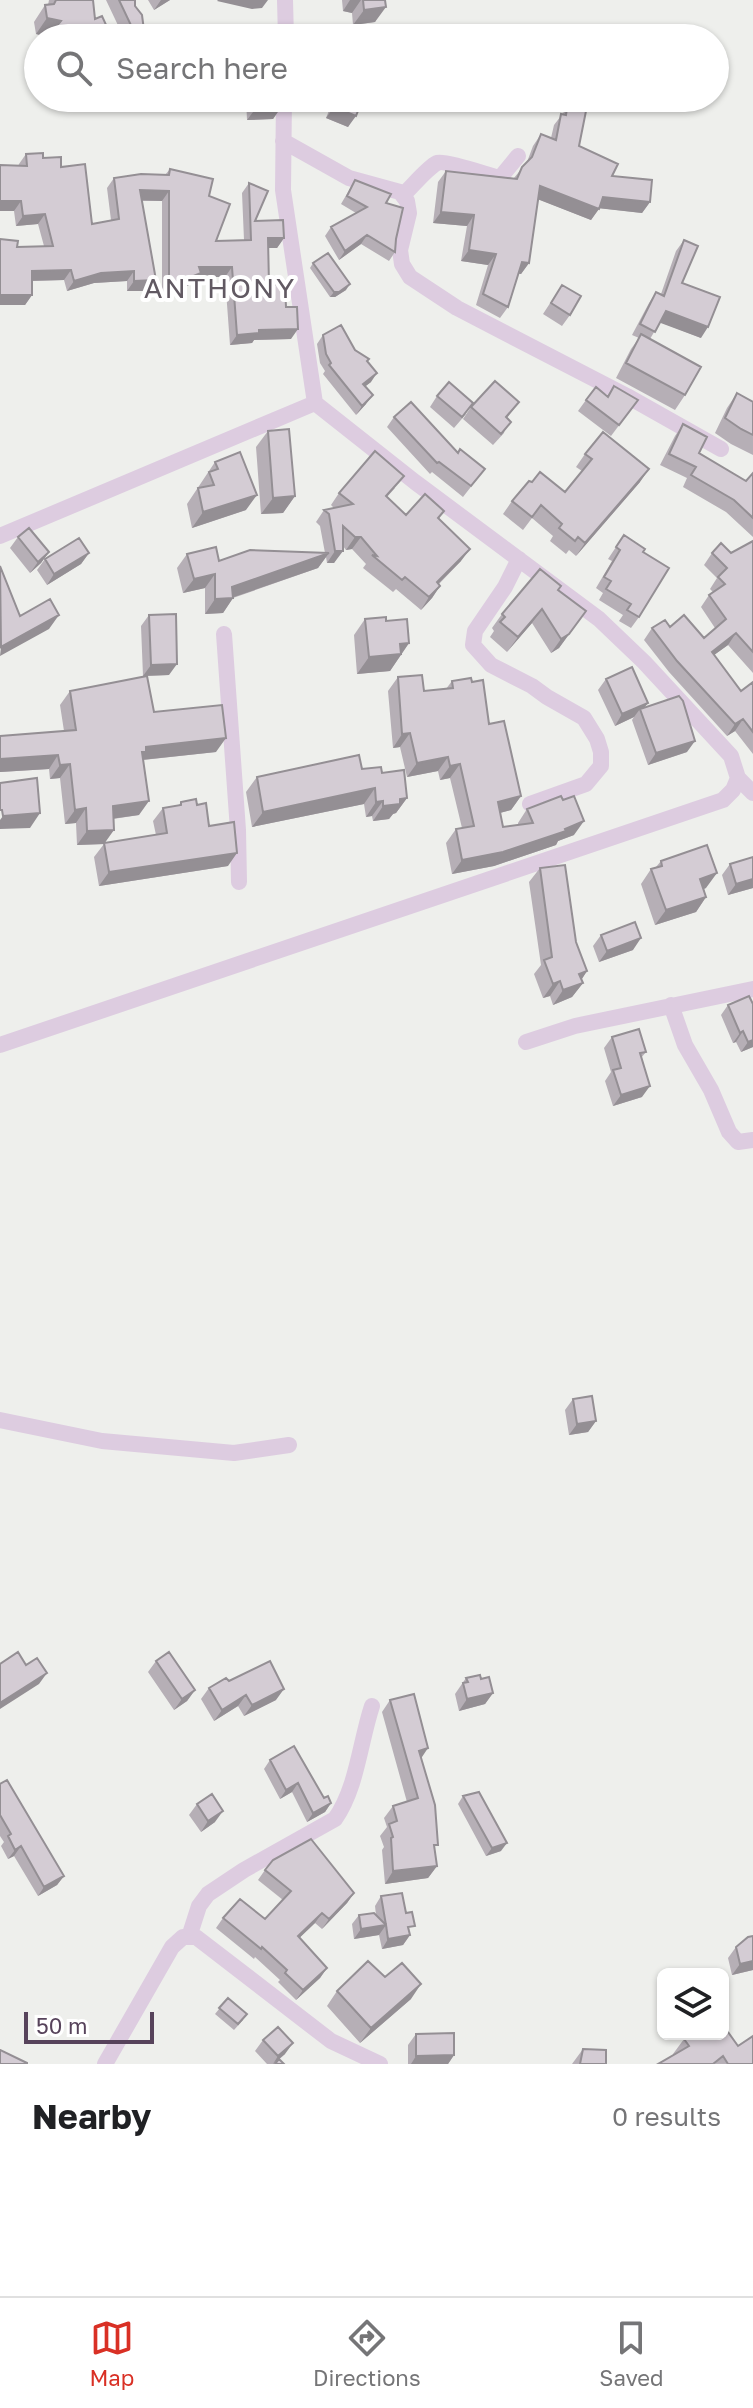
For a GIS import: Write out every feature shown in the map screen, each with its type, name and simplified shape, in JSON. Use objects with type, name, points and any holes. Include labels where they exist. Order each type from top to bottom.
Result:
[{"type":"street","points":[[285,0],[286,24]]},
{"type":"street","points":[[284,112],[283,190],[315,403],[599,619],[644,662],[731,756],[738,778],[753,793]]},
{"type":"street","points":[[283,141],[338,173],[387,187],[403,195],[409,213],[400,250],[402,264],[410,277],[457,308],[627,396],[721,449]]},
{"type":"street","points":[[403,195],[435,164],[447,161],[464,169],[500,178],[518,156]]},
{"type":"street","points":[[0,536],[315,403]]},
{"type":"street","points":[[519,559],[505,587],[475,631],[473,645],[491,665],[584,718],[601,752],[601,766],[586,784],[530,804]]},
{"type":"street","points":[[224,634],[239,882]]},
{"type":"street","points":[[0,1045],[723,800],[733,790],[738,778]]},
{"type":"street","points":[[526,1042],[575,1026],[753,989]]},
{"type":"street","points":[[671,1005],[685,1045],[711,1090],[729,1132],[738,1142],[753,1140]]},
{"type":"street","points":[[0,1420],[102,1441],[234,1453],[289,1445]]},
{"type":"street","points":[[189,1937],[199,1906],[208,1894],[335,1819],[342,1809],[372,1706]]},
{"type":"street","points":[[105,2064],[172,1947],[183,1937],[196,1937],[331,2041],[380,2064]]},
{"type":"building","points":[[56,0],[93,0],[95,19],[102,16],[106,24],[59,24],[61,21],[47,18],[45,5],[54,4]]},
{"type":"building","points":[[119,0],[135,0],[143,24],[130,24]]},
{"type":"building","points":[[363,0],[385,0],[386,7],[364,10]]},
{"type":"building","points":[[566,112],[586,112],[579,146],[618,164],[612,176],[652,180],[650,202],[603,197],[599,209],[540,186],[529,263],[522,262],[508,307],[483,294],[496,254],[469,250],[474,215],[441,212],[446,171],[517,179],[522,167],[532,157],[541,134],[556,140],[561,114],[566,115]]},
{"type":"building","points":[[43,153],[43,158],[61,157],[61,167],[85,164],[92,224],[119,219],[114,178],[141,174],[169,175],[170,169],[213,179],[209,196],[230,204],[216,241],[251,240],[249,183],[268,191],[255,221],[283,220],[284,238],[268,238],[269,285],[285,284],[286,307],[297,307],[298,329],[259,330],[259,333],[237,335],[232,267],[199,267],[201,273],[169,286],[169,191],[140,190],[156,280],[134,281],[134,271],[101,273],[74,281],[71,270],[32,271],[32,295],[0,295],[0,239],[18,241],[17,247],[53,246],[45,214],[23,216],[21,201],[0,201],[0,165],[27,166],[26,154]]},
{"type":"building","points":[[355,180],[391,194],[386,203],[403,208],[395,252],[367,235],[345,251],[331,227],[367,207],[347,196]]},
{"type":"building","points":[[684,240],[698,246],[682,283],[720,297],[708,327],[666,311],[655,332],[640,324],[656,292],[664,296]]},
{"type":"building","points":[[328,253],[350,284],[339,292],[334,292],[313,263]]},
{"type":"building","points":[[562,285],[581,296],[570,315],[551,303]]},
{"type":"building","points":[[341,325],[355,350],[369,359],[367,361],[377,373],[363,384],[373,395],[362,406],[329,365],[331,363],[326,354],[323,335]]},
{"type":"building","points":[[641,334],[701,367],[685,395],[626,363]]},
{"type":"building","points":[[495,381],[519,402],[506,417],[511,422],[501,434],[471,407]]},
{"type":"building","points":[[449,382],[473,403],[462,417],[437,396]]},
{"type":"building","points":[[614,386],[638,400],[619,425],[586,400],[596,387],[608,397]]},
{"type":"building","points":[[737,393],[753,402],[753,435],[725,418]]},
{"type":"building","points":[[411,402],[458,453],[460,449],[485,469],[471,486],[437,463],[394,417]]},
{"type":"building","points":[[683,424],[707,437],[699,453],[746,481],[753,473],[753,518],[734,500],[691,475],[696,467],[669,454]]},
{"type":"building","points":[[289,429],[295,496],[273,498],[268,431]]},
{"type":"building","points":[[603,432],[649,469],[585,543],[578,537],[575,541],[559,528],[562,524],[541,505],[532,517],[512,501],[540,472],[565,492],[592,459],[585,454]]},
{"type":"building","points":[[375,451],[404,476],[386,496],[406,515],[425,494],[444,511],[438,518],[470,549],[437,582],[440,586],[429,597],[405,577],[402,580],[372,555],[377,556],[361,537],[355,537],[343,526],[343,551],[335,551],[329,514],[324,510],[353,504],[339,493]]},
{"type":"building","points":[[240,452],[257,495],[203,512],[198,488],[214,485],[209,472],[218,469],[215,462]]},
{"type":"building","points":[[29,528],[49,552],[38,562],[18,537]]},
{"type":"building","points":[[624,535],[645,549],[643,552],[669,568],[639,617],[627,610],[631,604],[606,589],[611,581],[604,577],[620,550],[616,547]]},
{"type":"building","points":[[79,538],[89,553],[54,574],[45,559]]},
{"type":"building","points":[[753,541],[753,652],[736,633],[712,652],[741,691],[753,682],[753,732],[743,719],[735,724],[677,661],[652,628],[665,620],[670,627],[684,615],[704,638],[726,619],[709,595],[725,584],[718,577],[727,568],[712,553],[721,543],[731,553]]},
{"type":"building","points":[[216,547],[219,561],[250,550],[329,553],[232,587],[233,598],[215,599],[215,574],[194,579],[187,554]]},
{"type":"building","points":[[0,566],[20,616],[50,599],[59,615],[1,647]]},
{"type":"building","points":[[540,569],[561,586],[558,590],[586,611],[569,634],[561,639],[542,609],[518,637],[500,622],[505,617],[502,614]]},
{"type":"building","points":[[176,614],[177,664],[151,665],[149,615]]},
{"type":"building","points":[[386,617],[386,621],[407,619],[409,643],[400,644],[401,654],[369,657],[365,619]]},
{"type":"building","points":[[632,667],[648,703],[622,714],[606,679]]},
{"type":"building","points":[[422,675],[424,691],[453,688],[452,681],[483,680],[489,724],[504,721],[521,796],[498,802],[503,827],[533,823],[527,809],[561,796],[563,800],[574,796],[584,821],[566,831],[503,852],[462,860],[456,829],[474,826],[460,764],[450,766],[448,757],[417,763],[410,733],[402,734],[398,677]]},
{"type":"building","points":[[147,676],[154,712],[222,705],[226,738],[146,747],[146,752],[142,752],[149,801],[113,806],[114,830],[87,831],[86,808],[75,810],[70,764],[60,765],[58,755],[0,759],[0,736],[76,730],[70,691]]},
{"type":"building","points":[[679,696],[695,741],[656,753],[640,709]]},
{"type":"building","points":[[359,755],[362,769],[381,767],[382,773],[404,770],[407,798],[400,799],[400,804],[383,806],[383,801],[376,802],[375,788],[263,812],[257,777]]},
{"type":"building","points":[[37,778],[40,813],[3,816],[0,810],[0,783]]},
{"type":"building","points":[[196,799],[197,805],[206,803],[209,826],[234,822],[237,853],[109,872],[104,843],[167,833],[163,808]]},
{"type":"building","points":[[707,845],[717,873],[700,879],[706,897],[666,910],[651,869],[662,866],[661,861]]},
{"type":"building","points":[[753,857],[753,879],[736,884],[730,864]]},
{"type":"building","points":[[565,865],[576,942],[587,971],[579,974],[583,983],[563,990],[560,981],[553,984],[544,960],[552,957],[540,868]]},
{"type":"building","points":[[635,922],[641,938],[607,951],[601,935]]},
{"type":"building","points":[[749,996],[753,1004],[753,1040],[748,1042],[743,1031],[740,1033],[728,1005]]},
{"type":"building","points":[[639,1029],[646,1052],[640,1053],[650,1086],[621,1095],[613,1070],[621,1068],[612,1037]]},
{"type":"building","points":[[592,1396],[596,1421],[577,1424],[573,1399]]},
{"type":"building","points":[[18,1652],[26,1665],[37,1658],[47,1673],[0,1703],[0,1664]]},
{"type":"building","points":[[169,1652],[195,1690],[182,1699],[156,1661]]},
{"type":"building","points":[[270,1661],[284,1689],[252,1705],[246,1695],[222,1710],[209,1688]]},
{"type":"building","points":[[480,1675],[481,1679],[489,1677],[493,1693],[467,1699],[463,1683],[468,1682],[466,1678]]},
{"type":"building","points":[[414,1694],[428,1748],[419,1751],[435,1805],[437,1866],[393,1871],[393,1837],[389,1824],[397,1821],[393,1806],[418,1798],[390,1700]]},
{"type":"building","points":[[294,1746],[324,1798],[328,1796],[331,1803],[313,1813],[298,1783],[286,1790],[270,1760]]},
{"type":"building","points":[[7,1780],[64,1876],[44,1887],[21,1846],[15,1850],[8,1836],[11,1834],[0,1815],[0,1784]]},
{"type":"building","points":[[479,1792],[507,1843],[492,1848],[463,1796]]},
{"type":"building","points":[[212,1794],[223,1811],[208,1821],[197,1804]]},
{"type":"building","points":[[311,1839],[354,1893],[329,1919],[322,1913],[298,1936],[327,1968],[303,1990],[262,1947],[223,1918],[240,1899],[265,1919],[291,1891],[265,1870],[273,1860]]},
{"type":"building","points":[[402,1893],[406,1913],[412,1912],[415,1926],[408,1927],[410,1935],[388,1939],[381,1896]]},
{"type":"building","points":[[374,1913],[386,1925],[361,1929],[359,1915]]},
{"type":"building","points":[[753,1936],[753,1961],[740,1964],[736,1947]]},
{"type":"building","points":[[368,1961],[385,1977],[402,1963],[421,1984],[371,2028],[337,1991]]},
{"type":"building","points":[[228,1998],[247,2014],[238,2024],[219,2008]]},
{"type":"building","points":[[278,2027],[293,2043],[278,2056],[263,2040]]},
{"type":"building","points":[[454,2033],[454,2055],[416,2056],[416,2034]]},
{"type":"building","points":[[729,2033],[738,2046],[753,2036],[753,2064],[728,2064],[723,2056],[713,2064],[658,2064],[689,2046],[685,2040],[729,2040]]},
{"type":"building","points":[[583,2049],[606,2050],[606,2064],[580,2064]]},
{"type":"building","points":[[0,2050],[27,2063],[27,2064],[0,2064]]},
{"type":"district","name":"ANTHONY","points":[[220,287]]}]
